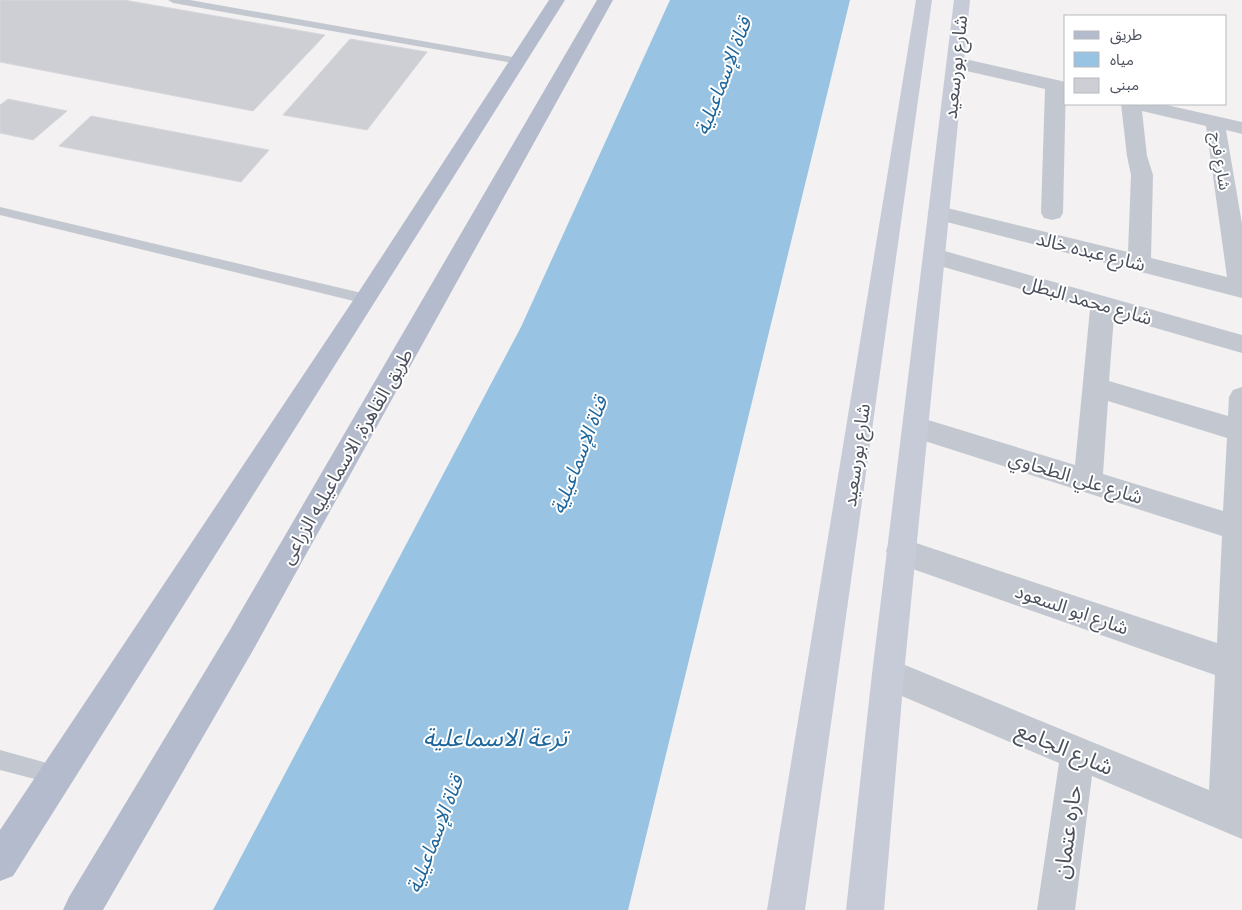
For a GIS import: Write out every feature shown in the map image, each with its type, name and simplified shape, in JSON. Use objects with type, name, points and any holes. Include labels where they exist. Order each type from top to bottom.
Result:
[{"type":"main road","points":[[0,863],[366,299],[557,0]]},
{"type":"main road","name":"طريق القاهرة, الاسماعيليه الزراعى","points":[[82,910],[241,641],[605,0]]},
{"type":"main road","name":"شارع بورسعيد","points":[[786,910],[924,0]]},
{"type":"main road","name":"شارع بورسعيد","points":[[865,910],[888,674],[962,0]]},
{"type":"street","points":[[956,63],[1060,86],[1052,213]]},
{"type":"street","points":[[1131,105],[1137,156],[1142,175],[1139,262]]},
{"type":"street","points":[[1141,105],[1242,128]]},
{"type":"street","name":"شارع فرج","points":[[1216,122],[1241,289]]},
{"type":"street","name":"شارع عبده خالد","points":[[939,213],[1241,289]]},
{"type":"street","name":"شارع محمد البطل","points":[[934,256],[1242,344]]},
{"type":"street","points":[[1088,480],[1103,304]]},
{"type":"street","points":[[1096,387],[1241,451]]},
{"type":"street","points":[[1234,818],[1242,397]]},
{"type":"street","name":"شارع علي الطحاوي","points":[[915,426],[1088,480],[1238,547]]},
{"type":"street","name":"شارع ابو السعود","points":[[902,550],[1237,666]]},
{"type":"street","name":"شارع الجامع","points":[[888,674],[1234,818]]},
{"type":"street","name":"حاره عتمان","points":[[1056,910],[1078,753]]},
{"type":"lane","points":[[173,0],[518,61]]},
{"type":"lane","points":[[0,211],[366,299]]},
{"type":"lane","points":[[0,760],[58,775]]},
{"type":"water","name":"ترعة الاسماعلية","points":[[670,0],[850,0],[628,910],[213,910],[521,327]]},
{"type":"building","points":[[0,0],[124,0],[325,35],[253,111],[0,62]]},
{"type":"building","points":[[350,39],[427,52],[367,130],[283,115]]},
{"type":"building","points":[[8,99],[67,111],[33,140],[0,133],[0,105]]},
{"type":"building","points":[[91,116],[269,150],[241,182],[59,146]]},
{"type":"water label","name":"قناة الإسماعيلية","points":[[723,76]]},
{"type":"water label","name":"قناة الإسماعيلية","points":[[579,455]]},
{"type":"water label","name":"قناة الإسماعيلية","points":[[435,834]]}]
